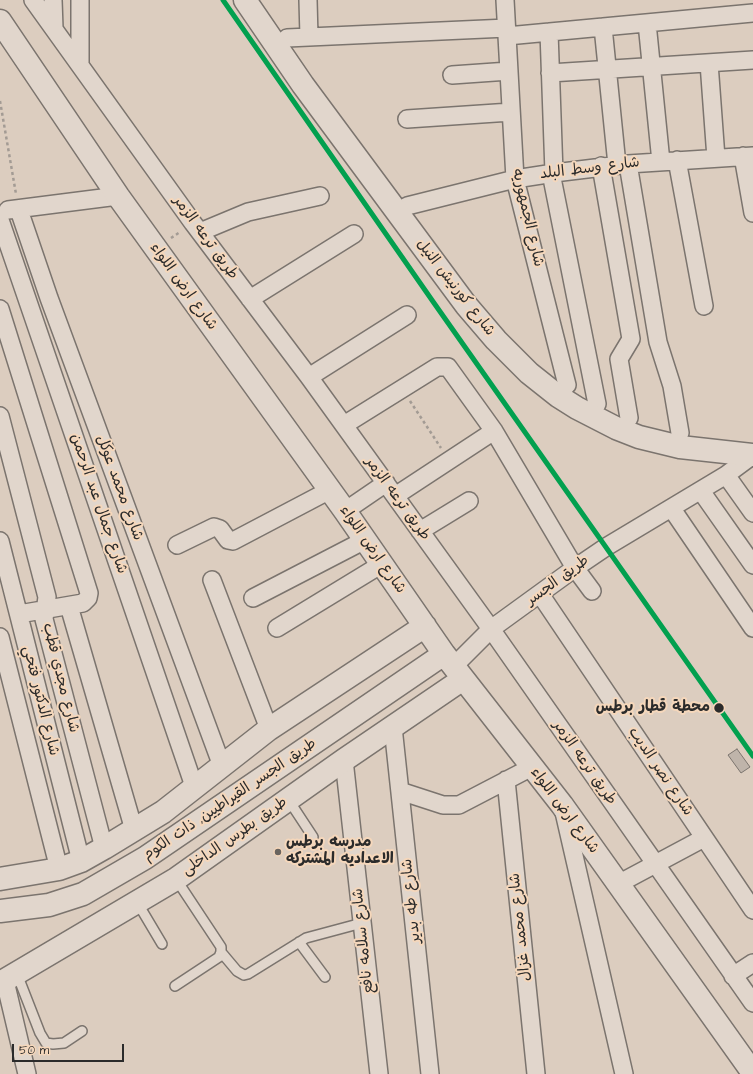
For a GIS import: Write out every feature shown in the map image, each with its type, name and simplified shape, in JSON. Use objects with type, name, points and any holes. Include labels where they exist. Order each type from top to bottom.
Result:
[{"type":"street","name":"طريق ترعه الزمر","points":[[33,0],[196,227],[309,377],[491,629],[753,1003]]},
{"type":"street","points":[[53,0],[54,28]]},
{"type":"street","points":[[80,0],[80,65]]},
{"type":"street","name":"شارع كورنيش النيل","points":[[245,0],[303,85],[466,305],[496,340],[529,373],[558,396],[577,408],[627,432],[661,443],[680,447],[753,455]]},
{"type":"street","name":"شارع كورنيش النيل","points":[[262,0],[287,38],[407,206],[477,298],[506,331],[536,360],[567,385],[597,404],[629,418],[680,433],[725,441],[753,442]]},
{"type":"street","points":[[308,0],[309,37]]},
{"type":"street","name":"شارع الجمهوريه","points":[[505,0],[515,178],[567,385]]},
{"type":"street","points":[[287,38],[548,32],[753,13]]},
{"type":"street","name":"شارع ارض اللواء","points":[[0,21],[118,196],[345,511],[453,666],[562,806],[753,1073]]},
{"type":"street","points":[[647,23],[652,67],[669,161],[704,306]]},
{"type":"street","points":[[603,27],[631,339],[619,359],[629,418]]},
{"type":"street","points":[[548,32],[552,173],[597,404]]},
{"type":"street","points":[[550,73],[753,60]]},
{"type":"street","points":[[709,63],[716,158]]},
{"type":"street","points":[[452,75],[509,71]]},
{"type":"street","points":[[407,119],[511,112]]},
{"type":"street","points":[[748,156],[753,213]]},
{"type":"street","name":"شارع وسط البلد","points":[[407,206],[515,178],[615,165],[748,156]]},
{"type":"street","points":[[615,165],[658,342],[672,386],[680,433]]},
{"type":"street","points":[[0,210],[19,210],[118,196]]},
{"type":"street","points":[[196,227],[248,212],[320,196]]},
{"type":"street","name":"شارع محمد عوكل","points":[[19,210],[55,313],[222,766]]},
{"type":"street","name":"شارع جمال عبد الرحمن","points":[[0,220],[195,789]]},
{"type":"street","points":[[250,298],[354,234]]},
{"type":"street","points":[[0,310],[89,593],[88,598],[83,603],[18,614]]},
{"type":"street","points":[[309,377],[407,314]]},
{"type":"street","points":[[344,426],[437,367],[445,366],[450,369],[494,431],[576,568],[592,591]]},
{"type":"street","name":"شارع مجدي قطب","points":[[0,416],[47,597],[44,619],[104,848]]},
{"type":"street","points":[[345,511],[449,460],[494,431]]},
{"type":"street","name":"طريق الجسر","points":[[453,666],[491,629],[576,568],[606,547],[701,491],[753,455]]},
{"type":"street","points":[[726,475],[753,513]]},
{"type":"street","points":[[177,545],[214,527],[220,529],[228,540],[233,541],[330,490]]},
{"type":"street","points":[[701,491],[753,565]]},
{"type":"street","points":[[420,531],[468,501]]},
{"type":"street","points":[[672,509],[753,628]]},
{"type":"street","points":[[252,598],[365,540]]},
{"type":"street","name":"شارع الدكتور فتحي","points":[[0,541],[81,861]]},
{"type":"street","points":[[277,628],[382,564]]},
{"type":"street","points":[[212,580],[269,729]]},
{"type":"street","name":"شارع نصر الديب","points":[[540,594],[753,910]]},
{"type":"street","points":[[69,606],[134,830]]},
{"type":"street","name":"طريق الجسر القيراطيين, ذات الكوم","points":[[0,878],[59,869],[81,861],[104,848],[134,830],[195,789],[269,729],[425,626]]},
{"type":"street","points":[[0,638],[59,869]]},
{"type":"street","name":"طريق الجسر القيراطيين, ذات الكوم","points":[[2,906],[49,905],[83,894],[145,858],[453,666]]},
{"type":"street","name":"طريق بطرس الداخلى","points":[[7,979],[176,879],[288,799],[393,727],[453,666]]},
{"type":"street","name":"شارع طه بدير","points":[[393,727],[430,1074]]},
{"type":"street","name":"شارع سلامه نافع","points":[[344,760],[379,1074]]},
{"type":"street","points":[[400,791],[451,806],[459,805],[532,767]]},
{"type":"street","name":"شارع محمد غزال","points":[[506,780],[536,1074]]},
{"type":"street","points":[[562,806],[624,1074]]},
{"type":"street","points":[[618,884],[704,838]]},
{"type":"street","points":[[733,976],[753,964]]},
{"type":"street","points":[[7,979],[27,1074]]},
{"type":"lane","points":[[288,799],[313,837]]},
{"type":"lane","points":[[176,879],[221,947],[222,952],[237,971],[248,974],[299,942],[315,935],[362,924]]},
{"type":"lane","points":[[137,902],[162,944]]},
{"type":"lane","points":[[299,942],[325,977]]},
{"type":"lane","points":[[175,986],[218,957],[222,952]]},
{"type":"lane","points":[[7,979],[46,1043],[64,1043],[82,1031]]},
{"type":"path","points":[[0,101],[19,210]]},
{"type":"path","points":[[156,249],[196,227]]},
{"type":"path","points":[[402,389],[449,460]]},
{"type":"building","points":[[737,749],[750,767],[741,773],[728,755]]},
{"type":"transit line","points":[[223,0],[753,756]]},
{"type":"place","name":"محطة قطار برطس","points":[[719,708]]},
{"type":"place","name":"مدرسه برطس الاعداديه المشتركه","points":[[278,852]]}]
